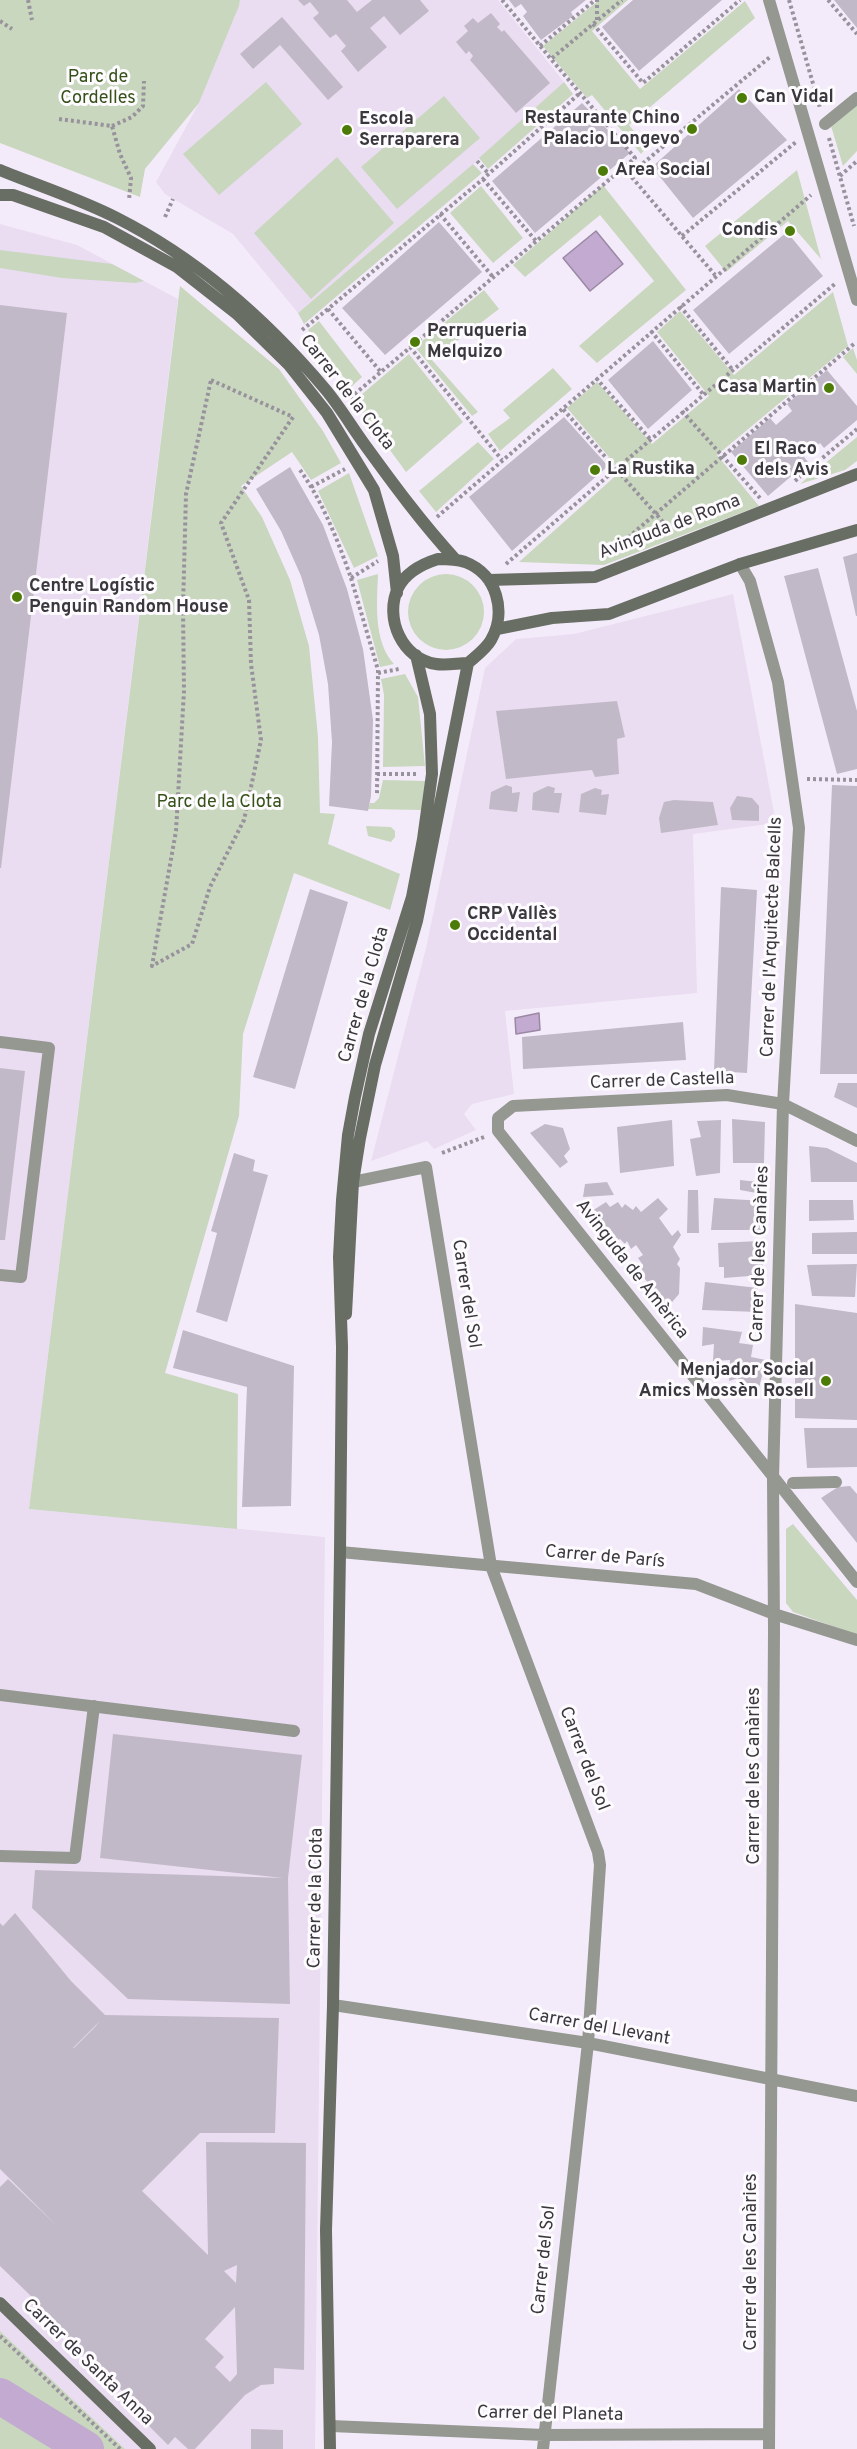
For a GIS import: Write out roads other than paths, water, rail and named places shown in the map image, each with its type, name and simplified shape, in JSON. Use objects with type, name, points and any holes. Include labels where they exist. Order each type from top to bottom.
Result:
[{"type":"street","points":[[769,0],[857,300]]},
{"type":"street","points":[[825,124],[857,98]]},
{"type":"street","name":"Carrer de la Clota","points":[[0,170],[69,196],[119,219],[202,269],[235,296],[269,327],[328,393],[420,520],[455,559]]},
{"type":"street","name":"Carrer de la Clota","points":[[0,195],[13,195],[104,227],[177,267],[237,314],[289,365],[327,413],[374,490],[393,556],[396,593]]},
{"type":"street","name":"Avinguda de Roma","points":[[489,580],[595,577],[857,474]]},
{"type":"street","points":[[496,629],[552,618],[609,614],[740,564],[857,530]]},
{"type":"street","points":[[438,559],[455,559],[479,570],[489,580],[498,603],[496,629],[490,642],[468,663],[436,664],[408,649],[398,635],[393,620],[396,593],[407,575],[421,564],[438,559]]},
{"type":"street","name":"Carrer de l'Arquitecte Balcells","points":[[740,564],[750,581],[778,682],[799,828],[783,1104]]},
{"type":"street","name":"Carrer de la Clota","points":[[416,655],[430,714],[432,774],[430,827]]},
{"type":"street","name":"Carrer de la Clota","points":[[342,1347],[348,1299],[353,1182],[375,1065],[417,921],[430,827],[468,663]]},
{"type":"street","name":"Carrer de la Clota","points":[[330,2449],[326,2230],[333,2005],[340,1552],[342,1347],[339,1257],[348,1135],[369,1034],[425,856]]},
{"type":"street","points":[[0,1042],[49,1048],[21,1277],[0,1275]]},
{"type":"street","name":"Carrer de Castella","points":[[498,1118],[513,1106],[727,1095],[783,1104],[857,1141]]},
{"type":"street","name":"Carrer de les Canàries","points":[[769,2449],[774,1614],[783,1104]]},
{"type":"street","name":"Avinguda de Amèrica","points":[[498,1118],[498,1131],[857,1581]]},
{"type":"street","name":"Carrer del Sol","points":[[353,1182],[426,1167],[491,1566],[598,1852],[600,1865],[588,2043],[543,2449]]},
{"type":"street","points":[[776,1482],[836,1482]]},
{"type":"street","name":"Carrer de París","points":[[340,1552],[696,1584],[774,1614],[857,1640]]},
{"type":"street","points":[[0,1695],[294,1731]]},
{"type":"street","points":[[0,1856],[75,1858],[94,1706]]},
{"type":"street","name":"Carrer del Llevant","points":[[333,2005],[588,2043],[857,2096]]},
{"type":"street","name":"Carrer de Santa Anna","points":[[0,2303],[150,2449]]},
{"type":"street","name":"Carrer del Planeta","points":[[331,2426],[544,2435],[769,2434]]},
{"type":"waterway","points":[[0,2396],[86,2449]]},
{"type":"place","name":"Can Vidal","points":[[742,98]]},
{"type":"place","name":"Restaurante Chino Palacio Longevo","points":[[692,129]]},
{"type":"place","name":"Escola Serraparera","points":[[347,130]]},
{"type":"place","name":"Area Social","points":[[603,171]]},
{"type":"place","name":"Condis","points":[[790,231]]},
{"type":"place","name":"Perruqueria Melquizo","points":[[415,342]]},
{"type":"place","name":"Casa Martin","points":[[829,388]]},
{"type":"place","name":"El Raco dels Avis","points":[[742,460]]},
{"type":"place","name":"La Rustika","points":[[595,470]]},
{"type":"place","name":"Centre Logístic Penguin Random House","points":[[17,597]]},
{"type":"place","name":"CRP Vallès Occidental","points":[[455,925]]},
{"type":"place","name":"Menjador Social Amics Mossèn Rosell","points":[[826,1381]]},
{"type":"park label","name":"Parc de Cordelles","points":[[98,88]]},
{"type":"park label","name":"Parc de la Clota","points":[[219,803]]}]
